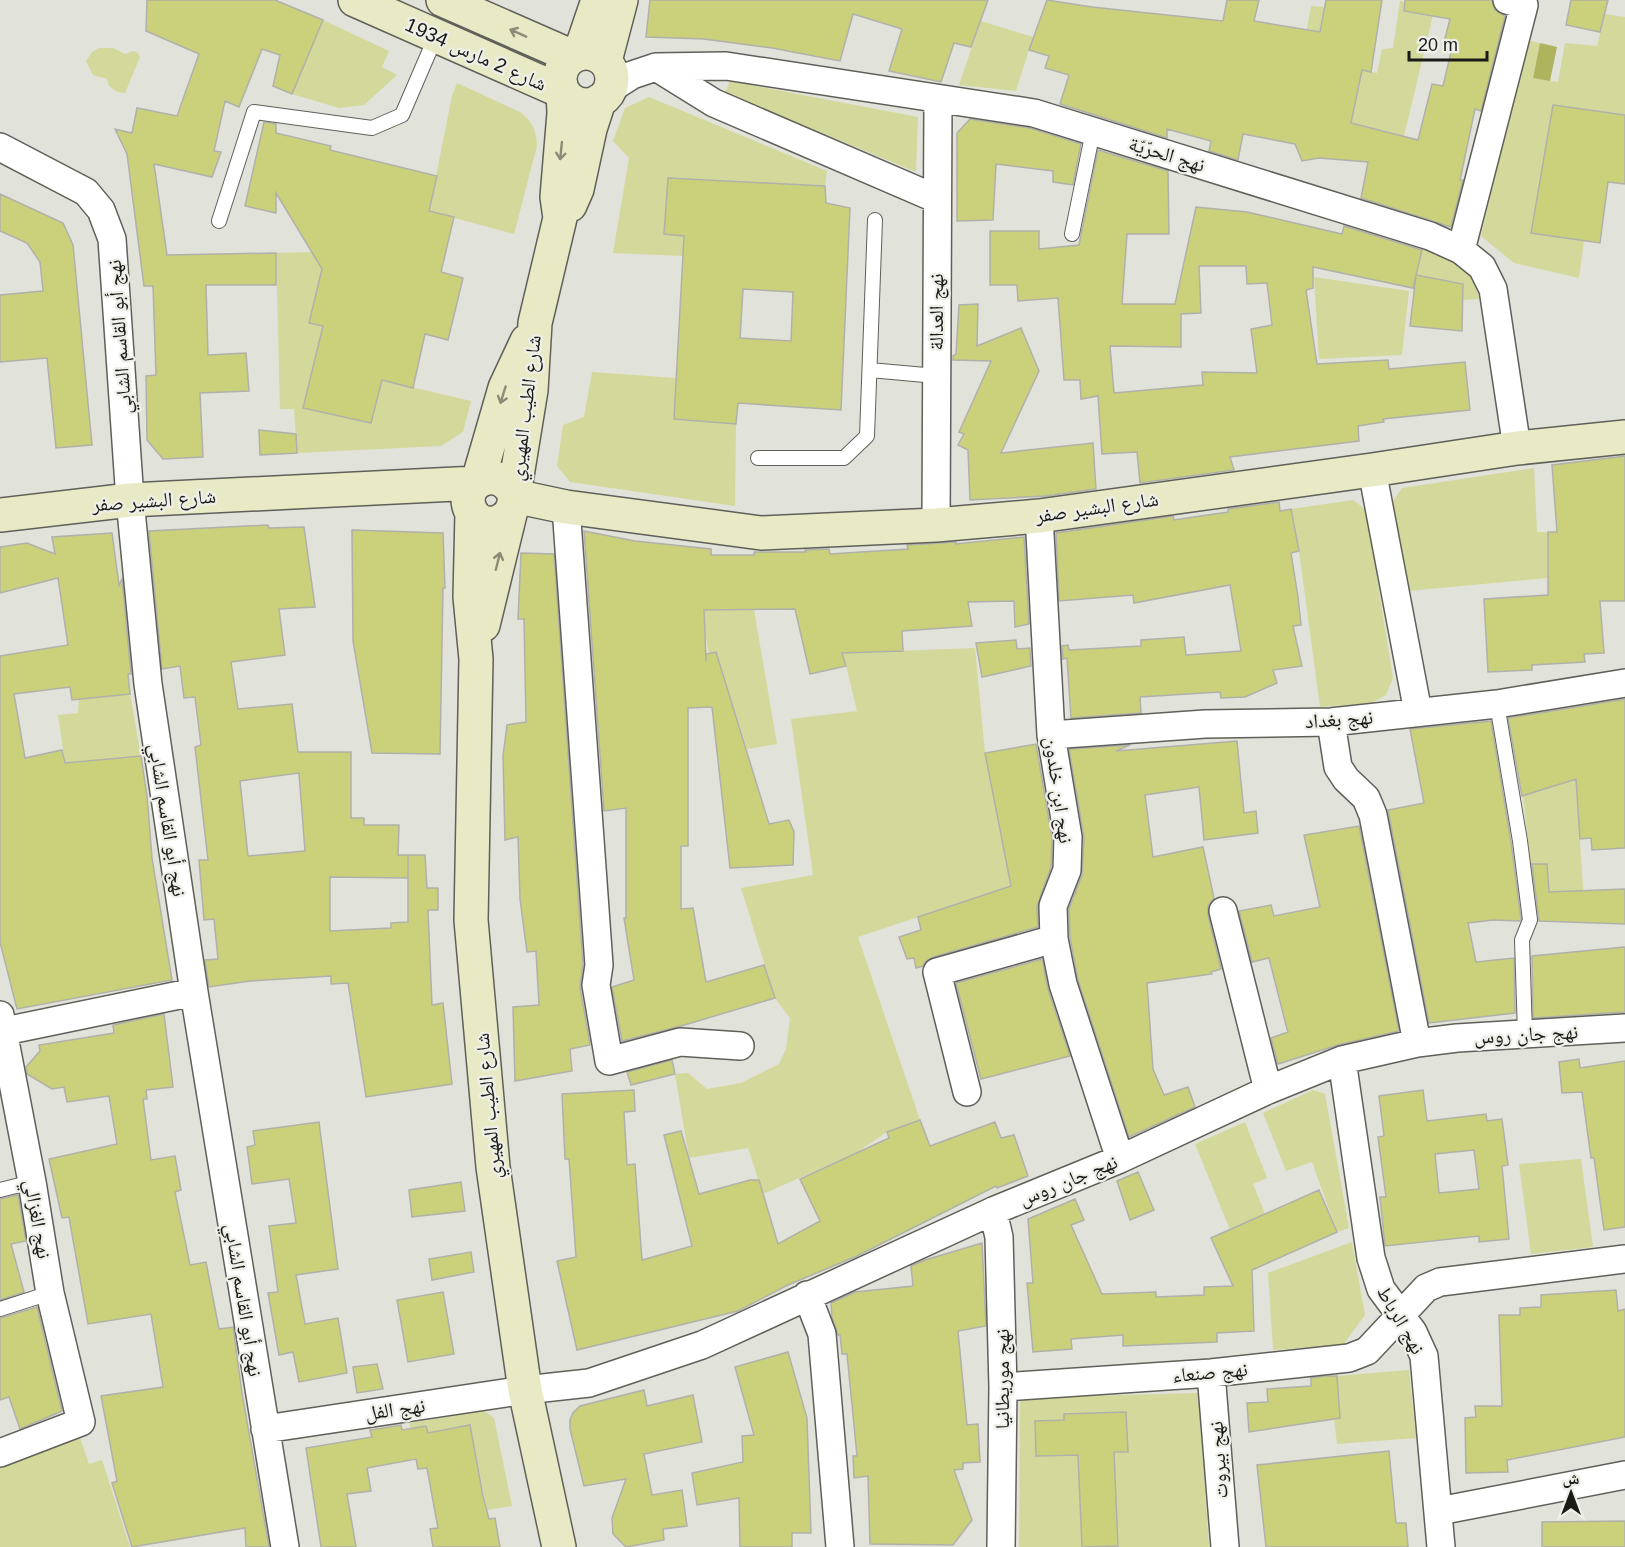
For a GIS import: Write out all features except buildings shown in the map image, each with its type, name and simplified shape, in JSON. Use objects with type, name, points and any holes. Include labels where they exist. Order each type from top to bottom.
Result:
[{"type":"street","name":"شارع 2 مارس 1934","points":[[443,0],[595,71]]},
{"type":"street","name":"شارع الطيب المهيري","points":[[560,218],[573,201],[590,129],[598,0]]},
{"type":"street","name":"شارع الطيب المهيري","points":[[595,71],[621,0]]},
{"type":"street","points":[[1461,250],[1524,5],[1507,0]]},
{"type":"street","name":"شارع 2 مارس 1934","points":[[360,1],[563,92]]},
{"type":"street","points":[[475,53],[488,20]]},
{"type":"street","name":"شارع الطيب المهيري","points":[[476,659],[512,504],[531,390],[535,323],[560,218],[557,197],[564,113],[563,92],[559,77],[565,62],[595,71]]},
{"type":"street","name":"نهج الحرّيّة","points":[[595,71],[632,75],[656,67],[726,66],[1034,113],[1430,236],[1461,250],[1482,267],[1493,289],[1517,448]]},
{"type":"street","points":[[656,67],[714,103],[937,199]]},
{"type":"street","name":"نهج العدالة","points":[[936,525],[938,99]]},
{"type":"street","name":"نهج أبو القاسم الشابي","points":[[0,147],[86,192],[101,210],[112,239],[130,500],[148,684],[194,992],[285,1547]]},
{"type":"street","name":"شارع الطيب المهيري","points":[[535,323],[505,388],[474,497],[470,597],[476,659],[471,920],[493,1167],[525,1390],[559,1547]]},
{"type":"street","name":"شارع البشير صفر","points":[[0,515],[130,500],[309,492],[474,497],[477,519],[491,524],[505,519],[512,504],[567,507],[761,533],[936,525],[1039,516],[1517,448],[1625,437]]},
{"type":"street","points":[[1372,470],[1418,712]]},
{"type":"street","points":[[567,507],[599,964],[596,985],[609,1061],[680,1042],[740,1046]]},
{"type":"street","name":"نهج ابن خلدون","points":[[1039,516],[1051,735],[1068,837],[1067,870],[1053,906],[1054,939],[1063,984],[1120,1159]]},
{"type":"street","name":"نهج بغداد","points":[[1051,735],[1205,724],[1331,722],[1497,704],[1625,683]]},
{"type":"street","points":[[1331,722],[1338,767],[1366,798],[1373,814],[1417,1044]]},
{"type":"street","points":[[1223,911],[1268,1090]]},
{"type":"street","points":[[967,1092],[937,972],[1054,939]]},
{"type":"street","points":[[1,1026],[194,992]]},
{"type":"street","name":"نهج الغزالي","points":[[0,1453],[81,1422],[50,1293],[32,1182],[1,1026]]},
{"type":"street","name":"نهج جان روس","points":[[525,1390],[589,1383],[702,1345],[993,1211],[1120,1159],[1268,1090],[1342,1060],[1457,1038],[1625,1028]]},
{"type":"street","name":"نهج الرباط","points":[[1342,1060],[1371,1258],[1381,1289],[1413,1332],[1424,1356],[1441,1547]]},
{"type":"street","name":"نهج موريطانيا","points":[[993,1211],[999,1237],[1003,1386],[1001,1547]]},
{"type":"street","name":"نهج صنعاء","points":[[1003,1386],[1211,1374],[1349,1358],[1367,1350],[1426,1288],[1440,1282],[1625,1259]]},
{"type":"street","points":[[807,1295],[822,1334],[840,1547]]},
{"type":"street","name":"نهج بيروت","points":[[1211,1374],[1225,1547]]},
{"type":"street","name":"نهج الفل","points":[[265,1429],[525,1390]]},
{"type":"street","points":[[1439,1511],[1625,1474]]},
{"type":"lane","points":[[219,221],[254,112],[372,128],[402,115],[436,36]]},
{"type":"lane","points":[[1072,234],[1094,132]]},
{"type":"lane","points":[[758,458],[844,458],[867,436],[875,219]]},
{"type":"lane","points":[[870,370],[936,376]]},
{"type":"lane","points":[[1497,704],[1520,841],[1530,920],[1522,940],[1525,1034]]},
{"type":"lane","points":[[0,1190],[32,1182]]},
{"type":"lane","points":[[0,1309],[50,1293]]},
{"type":"shaded area","points":[[1400,1],[1434,11],[1404,136],[1351,123],[1360,83],[1299,72],[1311,6],[1325,7],[1316,62],[1377,73],[1382,49],[1393,48]]},
{"type":"shaded area","points":[[1605,14],[1625,17],[1625,115],[1553,105],[1531,233],[1584,241],[1579,278],[1514,263],[1481,236],[1526,40],[1540,43],[1533,78],[1558,82],[1565,43],[1597,46]]},
{"type":"shaded area","points":[[323,20],[389,51],[382,67],[397,75],[364,105],[339,108],[292,94]]},
{"type":"shaded area","points":[[981,21],[1033,37],[1016,91],[959,85]]},
{"type":"shaded area","points":[[1540,43],[1557,47],[1550,81],[1533,78]]},
{"type":"shaded area","points":[[99,48],[113,48],[125,54],[133,51],[137,52],[140,57],[125,93],[117,92],[109,86],[107,79],[93,75],[86,61],[92,52]]},
{"type":"shaded area","points":[[730,81],[918,117],[916,172],[725,93]]},
{"type":"shaded area","points":[[457,83],[520,112],[528,119],[535,131],[537,146],[514,234],[429,211],[452,96]]},
{"type":"shaded area","points":[[649,97],[827,171],[825,186],[668,178],[664,234],[684,236],[683,256],[613,253],[629,158],[613,141],[625,108]]},
{"type":"shaded area","points":[[1424,245],[1460,264],[1473,279],[1479,299],[1462,300],[1462,284],[1416,275]]},
{"type":"shaded area","points":[[312,252],[322,269],[309,323],[323,326],[304,408],[371,423],[382,380],[471,401],[463,432],[441,446],[297,453],[294,409],[280,409],[276,253]]},
{"type":"shaded area","points":[[1314,277],[1409,291],[1402,355],[1319,359]]},
{"type":"shaded area","points":[[592,372],[676,378],[674,419],[736,424],[735,506],[570,482],[557,466],[563,425],[584,417]]},
{"type":"shaded area","points":[[1534,468],[1537,532],[1548,532],[1548,578],[1408,591],[1393,501],[1402,488]]},
{"type":"shaded area","points":[[1353,500],[1366,510],[1393,678],[1386,695],[1372,703],[1320,707],[1299,551],[1291,509]]},
{"type":"shaded area","points":[[704,604],[741,604],[742,610],[754,610],[777,744],[747,749],[718,659],[710,660],[705,632]]},
{"type":"shaded area","points":[[975,648],[985,753],[1011,886],[858,937],[920,1120],[887,1132],[856,1153],[763,1194],[748,1148],[689,1158],[675,1074],[688,1073],[707,1089],[741,1083],[779,1064],[786,1049],[790,1018],[775,998],[741,888],[813,875],[791,719],[857,711],[843,653]]},
{"type":"shaded area","points":[[130,694],[141,756],[65,763],[58,715],[78,713],[79,699]]},
{"type":"shaded area","points":[[1576,779],[1585,919],[1536,916],[1523,796]]},
{"type":"shaded area","points":[[1313,1090],[1325,1094],[1349,1228],[1337,1232],[1312,1162],[1286,1171],[1263,1113]]},
{"type":"shaded area","points":[[1245,1122],[1267,1178],[1253,1184],[1265,1214],[1230,1230],[1195,1144]]},
{"type":"shaded area","points":[[1581,1159],[1593,1247],[1531,1254],[1519,1164]]},
{"type":"shaded area","points":[[1352,1242],[1365,1315],[1343,1345],[1273,1350],[1268,1273]]},
{"type":"shaded area","points":[[1409,1370],[1416,1438],[1337,1444],[1334,1419],[1340,1417],[1337,1376]]},
{"type":"shaded area","points":[[1198,1393],[1209,1547],[1019,1547],[1020,1398]]},
{"type":"shaded area","points":[[484,1411],[494,1418],[512,1506],[487,1510],[470,1425],[428,1433],[426,1427],[410,1429],[410,1423]]},
{"type":"shaded area","points":[[80,1437],[89,1464],[102,1460],[130,1547],[0,1547],[0,1467]]}]
